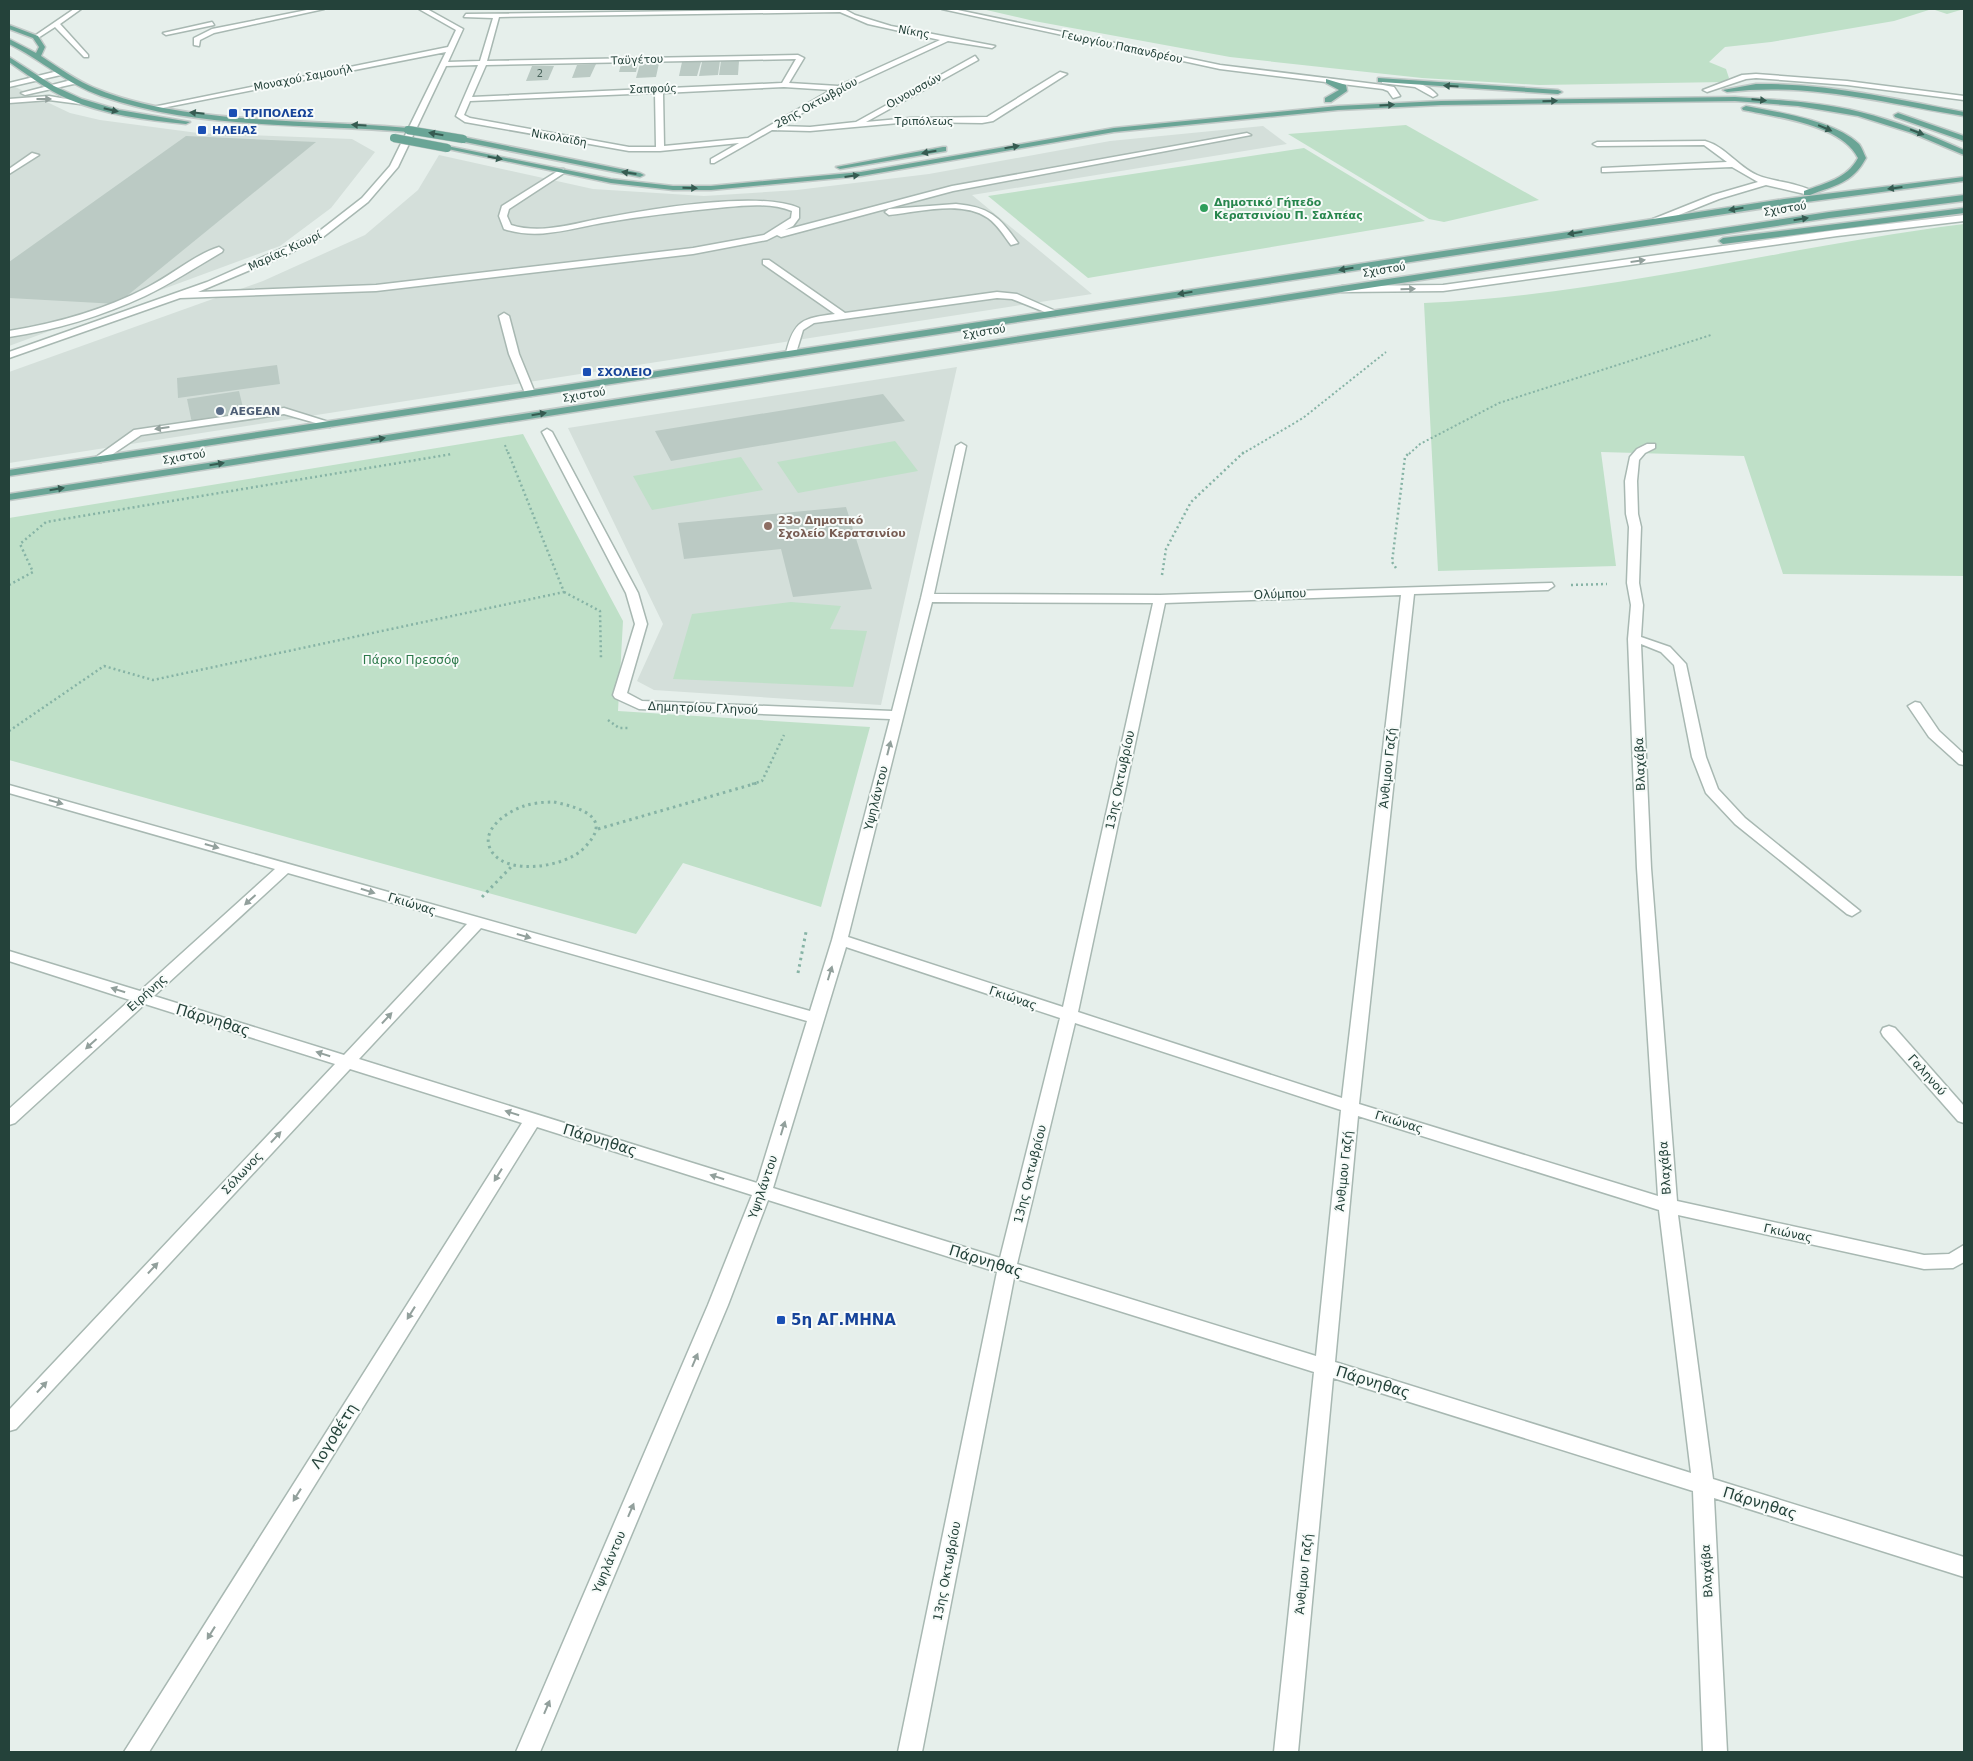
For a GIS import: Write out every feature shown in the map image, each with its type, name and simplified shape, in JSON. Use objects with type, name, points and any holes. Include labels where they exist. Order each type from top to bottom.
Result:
[{"type":"main road","points":[[9,27],[36,37],[42,46],[38,56]]},
{"type":"main road","points":[[9,41],[104,95],[157,108],[258,119],[408,130],[464,139],[650,176]]},
{"type":"main road","points":[[9,60],[50,86],[80,102],[121,112],[170,120],[246,128],[386,138],[448,148],[638,185],[701,188],[743,187],[861,174],[1114,130],[1338,108],[1441,103],[1675,99],[1750,100],[1840,111],[1894,124],[1964,153]]},
{"type":"main road","points":[[1380,80],[1569,93]]},
{"type":"main road","points":[[1328,100],[1343,90],[1343,87],[1329,81]]},
{"type":"main road","points":[[1727,90],[1756,86],[1805,88],[1964,114]]},
{"type":"main road","points":[[1702,90],[1796,95],[1877,110]]},
{"type":"main road","points":[[1380,97],[1616,92]]},
{"type":"main road","points":[[1318,101],[1355,98]]},
{"type":"main road","points":[[1675,99],[1744,108],[1792,117],[1830,130],[1857,147],[1861,154],[1861,162],[1847,177],[1784,202]]},
{"type":"main road","points":[[1892,114],[1938,128],[1964,140]]},
{"type":"main road","points":[[722,178],[820,170],[954,147]]},
{"type":"main road","name":"Σχιστού","points":[[9,473],[1656,221],[1784,202],[1964,179]]},
{"type":"main road","name":"Σχιστού","points":[[9,497],[1342,289],[1829,215],[1964,198]]},
{"type":"main road","points":[[1666,240],[1731,240],[1964,210]]},
{"type":"street","points":[[36,37],[78,9]]},
{"type":"street","points":[[166,33],[290,9]]},
{"type":"street","points":[[197,45],[196,39],[212,31],[321,9]]},
{"type":"street","points":[[422,9],[438,16],[496,17],[840,9]]},
{"type":"street","points":[[466,16],[471,9]]},
{"type":"street","name":"Νίκης","points":[[840,9],[864,21],[992,46]]},
{"type":"street","name":"Γεωργίου Παπανδρέου","points":[[945,9],[1220,67],[1383,87],[1391,89],[1396,96]]},
{"type":"street","name":"Μαρίας Κιουρί","points":[[9,356],[179,295],[252,266],[320,235],[365,200],[382,182],[401,154],[460,29],[438,16]]},
{"type":"street","points":[[467,99],[484,63],[493,37],[496,17]]},
{"type":"street","points":[[55,23],[86,56]]},
{"type":"street","name":"28ης Οκτωβρίου","points":[[714,161],[839,88],[949,38]]},
{"type":"street","name":"Μοναχού Σαμουήλ","points":[[157,108],[449,49]]},
{"type":"street","name":"Ταϋγέτου","points":[[442,64],[800,58],[784,84]]},
{"type":"street","name":"Οινουσσών","points":[[854,125],[975,58]]},
{"type":"street","points":[[9,85],[62,72]]},
{"type":"street","name":"Τριπόλεως","points":[[771,128],[810,129],[910,120],[969,122],[990,119],[1064,74]]},
{"type":"street","points":[[1702,90],[1745,76],[1756,76],[1856,84],[1964,98]]},
{"type":"street","name":"Γεωργίου Παπανδρέου","points":[[1302,77],[1380,80],[1420,86],[1430,90],[1433,95]]},
{"type":"street","points":[[9,100],[50,86],[75,80]]},
{"type":"street","name":"Σαπφούς","points":[[467,99],[784,84],[839,88]]},
{"type":"street","points":[[659,89],[660,148],[748,140]]},
{"type":"street","points":[[9,100],[49,98],[80,102]]},
{"type":"street","name":"Νικολαϊδη","points":[[467,99],[460,116],[497,127],[616,147],[660,148]]},
{"type":"street","points":[[179,295],[376,288],[693,251],[767,237],[952,189],[1247,135]]},
{"type":"street","points":[[1596,144],[1699,142],[1714,146],[1744,172],[1766,182],[1809,192]]},
{"type":"street","points":[[9,172],[35,155]]},
{"type":"street","points":[[1605,170],[1735,164]]},
{"type":"street","points":[[561,171],[505,208],[503,216],[507,227],[518,232],[543,230],[679,209],[781,203],[793,206],[796,210],[795,218],[790,224],[767,237]]},
{"type":"street","points":[[1656,221],[1716,197],[1766,182]]},
{"type":"street","points":[[862,213],[964,207],[978,210],[992,217],[1014,243]]},
{"type":"street","points":[[1342,289],[1443,288],[1837,233],[1964,218]]},
{"type":"street","points":[[9,334],[28,331],[119,304],[143,293],[219,250]]},
{"type":"street","points":[[766,262],[844,316]]},
{"type":"street","points":[[792,353],[796,331],[800,326],[812,320],[1006,295],[1055,313]]},
{"type":"street","points":[[504,316],[514,354],[530,393]]},
{"type":"street","points":[[97,460],[138,432],[148,430],[284,411],[330,424]]},
{"type":"street","name":"Δημητρίου Γληνού","points":[[547,432],[632,593],[641,624],[620,695],[639,705],[897,715]]},
{"type":"street","name":"Υψηλάντου","points":[[528,1752],[718,1305],[763,1192],[840,940],[927,598],[961,446]]},
{"type":"street","name":"Βλαχάβα","points":[[1651,446],[1641,451],[1634,459],[1631,481],[1632,514],[1635,527],[1633,583],[1637,605],[1634,640],[1644,868],[1668,1206],[1703,1485],[1715,1752]]},
{"type":"street","name":"Ολύμπου","points":[[927,598],[1160,598],[1548,586]]},
{"type":"street","name":"Άνθιμου Γαζή","points":[[1286,1752],[1350,1107],[1408,590]]},
{"type":"street","name":"13ης Οκτωβρίου","points":[[910,1752],[1007,1268],[1069,1016],[1160,598]]},
{"type":"street","points":[[1634,640],[1659,645],[1671,652],[1680,664],[1699,757],[1711,790],[1740,822],[1852,911]]},
{"type":"street","points":[[1915,706],[1934,734],[1964,761]]},
{"type":"street","name":"Γκιώνας","points":[[9,789],[816,1018]]},
{"type":"street","name":"Ειρήνης","points":[[9,1119],[286,867]]},
{"type":"street","name":"Σόλωνος","points":[[9,1423],[346,1061],[469,921]]},
{"type":"street","name":"Γκιώνας","points":[[840,940],[1350,1107],[1668,1206],[1924,1262],[1953,1261],[1964,1252]]},
{"type":"street","name":"Πάρνηθας","points":[[9,956],[1964,1567]]},
{"type":"street","name":"Γαληνού","points":[[1889,1032],[1964,1117]]},
{"type":"street","name":"Λογοθέτη","points":[[136,1752],[533,1119]]},
{"type":"path","points":[[1408,590],[1392,562],[1405,457],[1420,444],[1499,403],[1711,335]]},
{"type":"path","points":[[1160,598],[1166,549],[1191,502],[1238,456],[1304,418],[1386,352]]},
{"type":"path","points":[[497,446],[507,445],[564,592]]},
{"type":"path","points":[[9,585],[33,572],[20,544],[46,522],[458,453]]},
{"type":"path","points":[[1548,586],[1633,583]]},
{"type":"path","points":[[9,731],[104,666],[153,680],[564,592],[600,611],[600,669]]},
{"type":"path","points":[[606,718],[619,728],[638,728]]},
{"type":"path","points":[[598,829],[762,781],[785,733],[776,733]]},
{"type":"path","points":[[554,802],[568,803],[585,809],[594,817],[598,829],[592,844],[579,856],[566,862],[538,867],[513,865],[501,860],[492,853],[488,845],[488,835],[498,820],[524,806],[554,802]]},
{"type":"path","points":[[469,921],[513,865]]},
{"type":"shaded area","points":[[9,84],[70,113],[100,120],[198,133],[352,139],[375,152],[331,208],[280,246],[9,346]]},
{"type":"shaded area","points":[[1263,126],[1287,144],[972,195],[1092,294],[9,463],[9,372],[263,281],[365,235],[418,190],[439,155],[593,189],[704,196],[797,190],[929,174],[1110,141]]},
{"type":"shaded area","name":"23o Δημοτικό Σχολείο Κερατσινίου","points":[[957,367],[881,705],[654,690],[637,681],[663,624],[568,428]]},
{"type":"green space","points":[[982,9],[1932,9],[1894,21],[1771,42],[1725,47],[1709,62],[1726,69],[1729,78],[1725,82],[1539,85],[1422,78],[1230,57],[1034,21]]},
{"type":"green space","points":[[1932,9],[1964,9],[1947,14]]},
{"type":"green space","points":[[1406,125],[1539,200],[1444,222],[1429,219],[1288,134]]},
{"type":"green space","name":"Δημοτικό Γήπεδο Κερατσινίου Π. Σαλπέας","points":[[1304,148],[1425,221],[1088,278],[988,196]]},
{"type":"green space","points":[[1964,224],[1964,576],[1783,574],[1744,456],[1601,452],[1616,566],[1438,571],[1424,303],[1560,291]]},
{"type":"green space","name":"Πάρκο Πρεσσόφ","points":[[523,434],[623,621],[618,711],[870,727],[821,907],[683,863],[636,934],[9,760],[9,518]]},
{"type":"green space","points":[[895,441],[918,471],[798,493],[777,462]]},
{"type":"green space","points":[[741,457],[763,490],[652,510],[633,476]]},
{"type":"green space","points":[[791,602],[841,606],[830,629],[867,631],[853,687],[673,679],[692,614]]},
{"type":"building","points":[[720,61],[718,75],[699,76],[702,62]]},
{"type":"building","points":[[721,61],[739,61],[738,75],[719,75]]},
{"type":"building","points":[[682,62],[701,62],[697,76],[679,76]]},
{"type":"building","points":[[638,63],[636,72],[619,72],[621,64]]},
{"type":"building","points":[[659,63],[656,77],[636,78],[640,64]]},
{"type":"building","points":[[596,64],[590,77],[572,78],[577,65]]},
{"type":"building","points":[[532,66],[554,66],[548,80],[526,81]]},
{"type":"building","points":[[186,136],[316,142],[117,304],[9,298],[9,262]]},
{"type":"building","points":[[277,365],[280,384],[178,398],[177,378]]},
{"type":"building","points":[[239,391],[246,420],[193,428],[187,399]]},
{"type":"building","points":[[883,394],[905,421],[671,461],[655,431]]},
{"type":"building","points":[[846,507],[872,589],[793,597],[781,549],[684,559],[678,523]]},
{"type":"place","name":"ΤΡΙΠΟΛΕΩΣ","points":[[233,113]]},
{"type":"place","name":"ΗΛΕΙΑΣ","points":[[202,130]]},
{"type":"place","name":"Δημοτικό Γήπεδο Κερατσινίου Π. Σαλπέας","points":[[1204,208]]},
{"type":"place","name":"ΣΧΟΛΕΙΟ","points":[[587,372]]},
{"type":"place","name":"AEGEAN","points":[[220,411]]},
{"type":"place","name":"23o Δημοτικό Σχολείο Κερατσινίου","points":[[768,526]]},
{"type":"place","name":"5η ΑΓ.ΜΗΝΑ","points":[[781,1320]]}]
